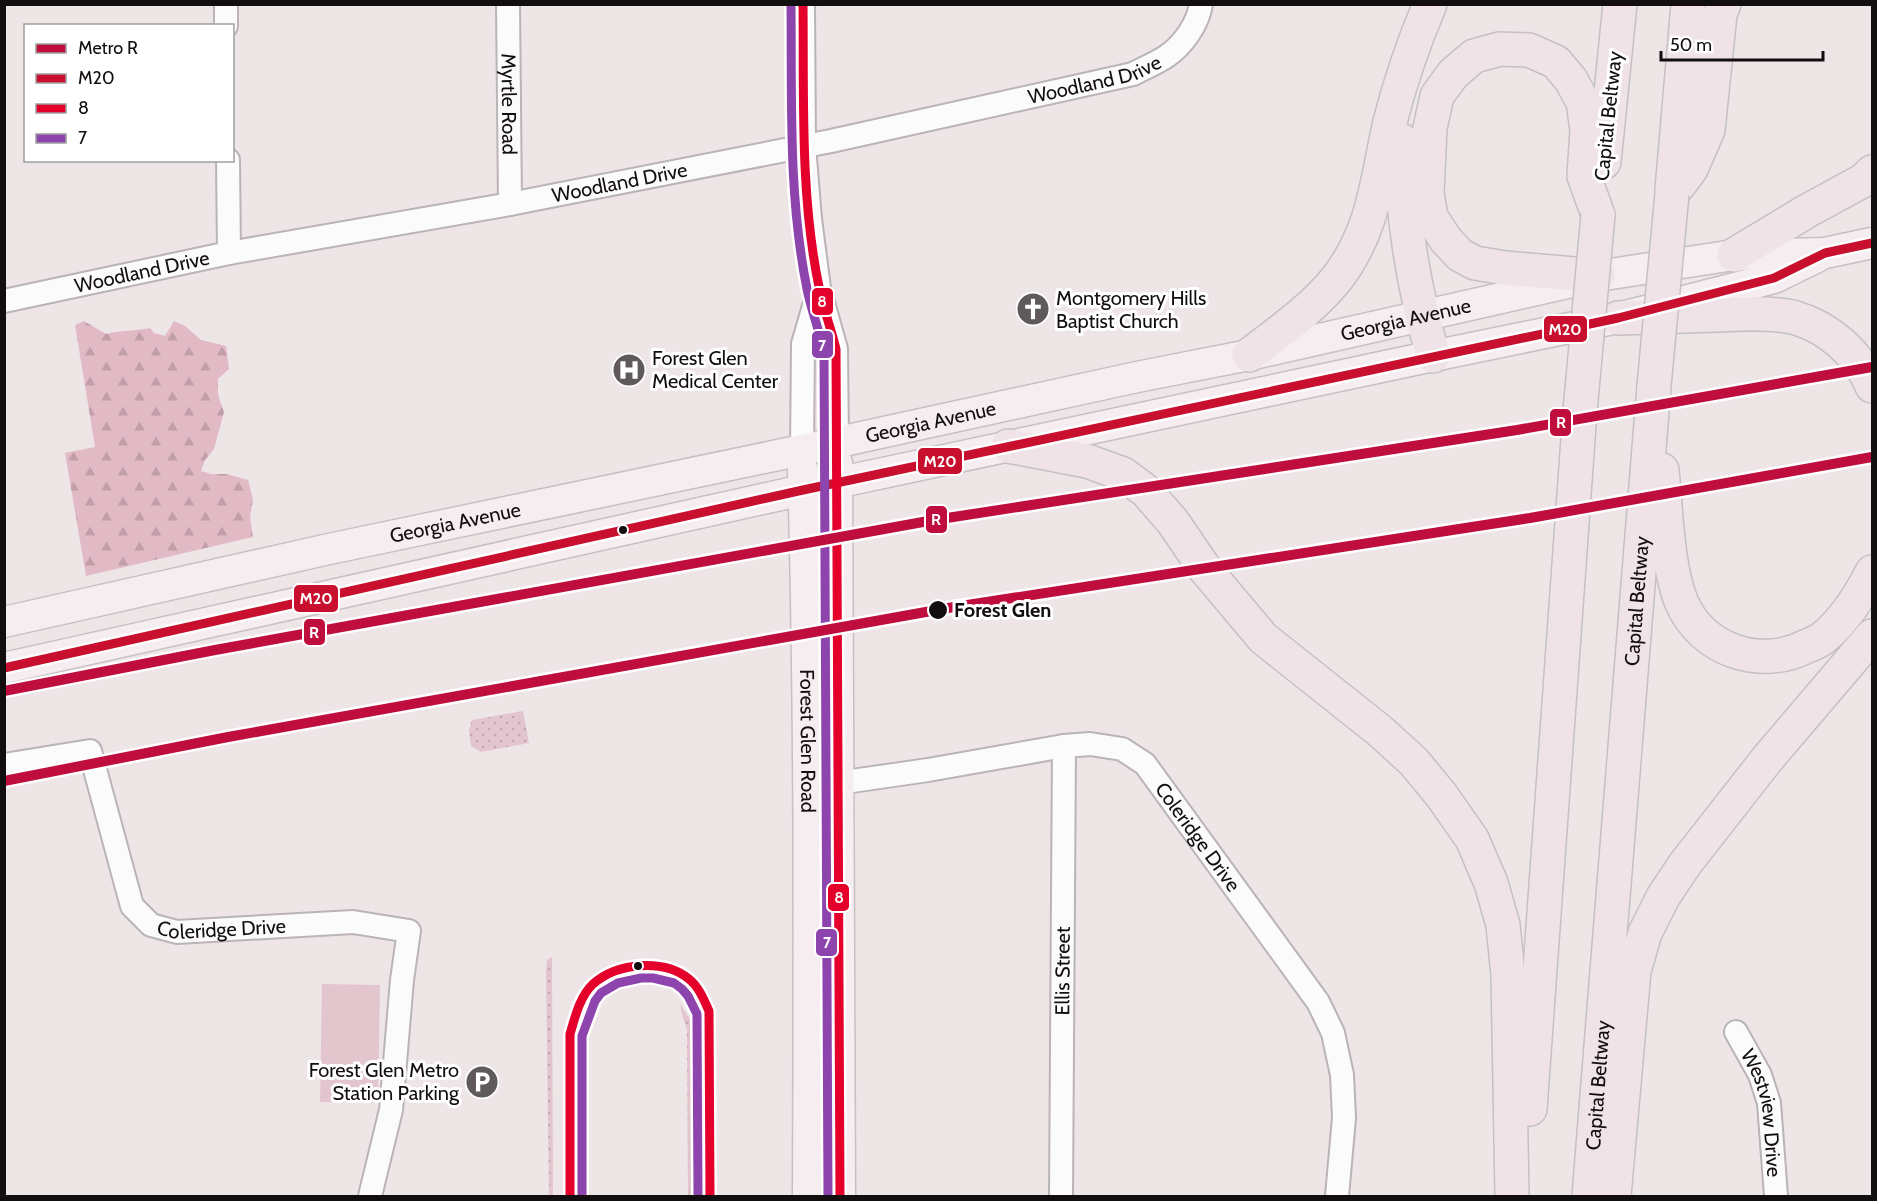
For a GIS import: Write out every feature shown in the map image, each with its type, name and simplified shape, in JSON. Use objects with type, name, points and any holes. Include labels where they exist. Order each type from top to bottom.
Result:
[{"type":"highway","points":[[1249,355],[1317,302],[1339,276],[1355,251],[1370,218],[1390,122],[1417,35],[1430,4]]},
{"type":"highway","name":"Capital Beltway","points":[[1523,1197],[1581,411],[1620,4]]},
{"type":"highway","name":"Capital Beltway","points":[[1589,1197],[1654,387],[1688,4]]},
{"type":"highway","points":[[1672,194],[1691,169],[1708,130],[1720,14],[1724,4]]},
{"type":"highway","points":[[1598,215],[1584,176],[1587,130],[1583,102],[1571,80],[1556,62],[1529,50],[1500,48],[1474,56],[1452,74],[1437,96],[1430,128],[1427,193],[1431,217],[1446,240],[1460,255],[1475,263],[1505,268],[1598,276]]},
{"type":"highway","points":[[1407,66],[1401,124],[1401,178],[1414,283],[1433,356]]},
{"type":"highway","points":[[1734,255],[1864,180],[1872,172]]},
{"type":"highway","points":[[1618,318],[1752,313],[1796,318],[1823,331],[1847,348],[1868,376],[1872,386]]},
{"type":"highway","points":[[1654,387],[1673,574],[1682,602],[1695,626],[1717,645],[1741,654],[1767,657],[1796,652],[1822,639],[1843,619],[1872,572]]},
{"type":"highway","points":[[1008,446],[1087,461],[1123,474],[1146,491],[1173,522],[1205,569],[1263,638],[1380,731],[1414,762],[1442,796],[1472,839],[1491,883],[1503,925],[1508,975],[1512,1197]]},
{"type":"highway","points":[[1614,1197],[1634,971],[1645,933],[1663,897],[1685,864],[1768,758],[1872,636]]},
{"type":"main road","name":"Georgia Avenue","points":[[4,622],[462,520],[1249,355],[1598,276],[1734,255],[1825,253],[1872,243]]},
{"type":"main road","name":"Georgia Avenue","points":[[4,668],[803,490],[1618,318],[1774,278],[1825,253]]},
{"type":"main road","name":"Forest Glen Road","points":[[837,442],[840,1197]]},
{"type":"main road","name":"Forest Glen Road","points":[[802,450],[807,650],[808,1197]]},
{"type":"street","points":[[226,4],[226,24]]},
{"type":"street","name":"Myrtle Road","points":[[508,4],[510,204]]},
{"type":"street","name":"Forest Glen Road","points":[[803,4],[804,146],[819,288],[836,349],[837,442]]},
{"type":"street","name":"Woodland Drive","points":[[4,301],[229,254],[510,204],[804,146],[1133,74],[1168,56],[1188,35],[1200,12],[1201,4]]},
{"type":"street","points":[[228,162],[229,254]]},
{"type":"street","name":"Forest Glen Road","points":[[802,450],[803,344],[819,288]]},
{"type":"street","name":"Coleridge Drive","points":[[838,783],[1064,746],[1090,744],[1122,749],[1145,764],[1318,1002],[1333,1033],[1342,1076],[1344,1119],[1337,1197]]},
{"type":"street","name":"Ellis Street","points":[[1061,1197],[1064,746]]},
{"type":"street","name":"Coleridge Drive","points":[[4,765],[90,751],[132,906],[151,925],[177,933],[353,922],[409,931],[402,980],[391,1110],[370,1197]]},
{"type":"street","name":"Westview Drive","points":[[1736,1032],[1760,1075],[1769,1103],[1776,1197]]},
{"type":"shaded area","points":[[523,711],[529,743],[481,752],[471,746],[469,730],[472,720]]},
{"type":"shaded area","points":[[552,957],[553,1196],[549,1196],[546,970],[547,960]]},
{"type":"shaded area","points":[[322,984],[380,985],[378,1103],[320,1102]]},
{"type":"shaded area","points":[[681,1005],[691,1021],[693,1030],[695,1196],[688,1196],[687,1030]]},
{"type":"green space","points":[[84,321],[106,334],[150,328],[154,333],[165,336],[174,321],[185,326],[201,340],[226,346],[229,369],[218,379],[218,395],[224,412],[214,449],[205,460],[201,471],[211,474],[227,474],[248,480],[253,499],[250,517],[253,537],[86,576],[65,453],[95,447],[75,325]]},
{"type":"metro line","name":"R","points":[[4,691],[215,650],[934,520],[1517,430],[1872,367]]},
{"type":"metro line","name":"R","points":[[4,781],[228,737],[948,608],[1530,518],[1872,457]]},
{"type":"transit line","name":"7","points":[[791,4],[792,147],[797,218],[807,289],[824,351],[828,1196]]},
{"type":"transit line","name":"8","points":[[803,4],[804,146],[809,217],[819,287],[836,349],[840,1196]]},
{"type":"transit line","name":"M20","points":[[4,668],[803,490],[1618,318],[1774,278],[1825,253],[1872,243]]},
{"type":"transit line","name":"8","points":[[570,1196],[570,1034],[574,1021],[581,1001],[593,984],[615,971],[641,966],[667,968],[689,979],[693,982],[709,1011],[710,1196]]},
{"type":"transit line","name":"7","points":[[582,1196],[582,1036],[595,1001],[601,993],[618,983],[641,978],[674,983],[688,996],[697,1014],[698,1196]]},
{"type":"place","name":"Montgomery Hills Baptist Church","points":[[1033,309]]},
{"type":"place","name":"Forest Glen Medical Center","points":[[629,370]]},
{"type":"place","name":"Forest Glen","points":[[938,610]]},
{"type":"place","name":"Forest Glen Metro Station Parking","points":[[482,1082]]}]
